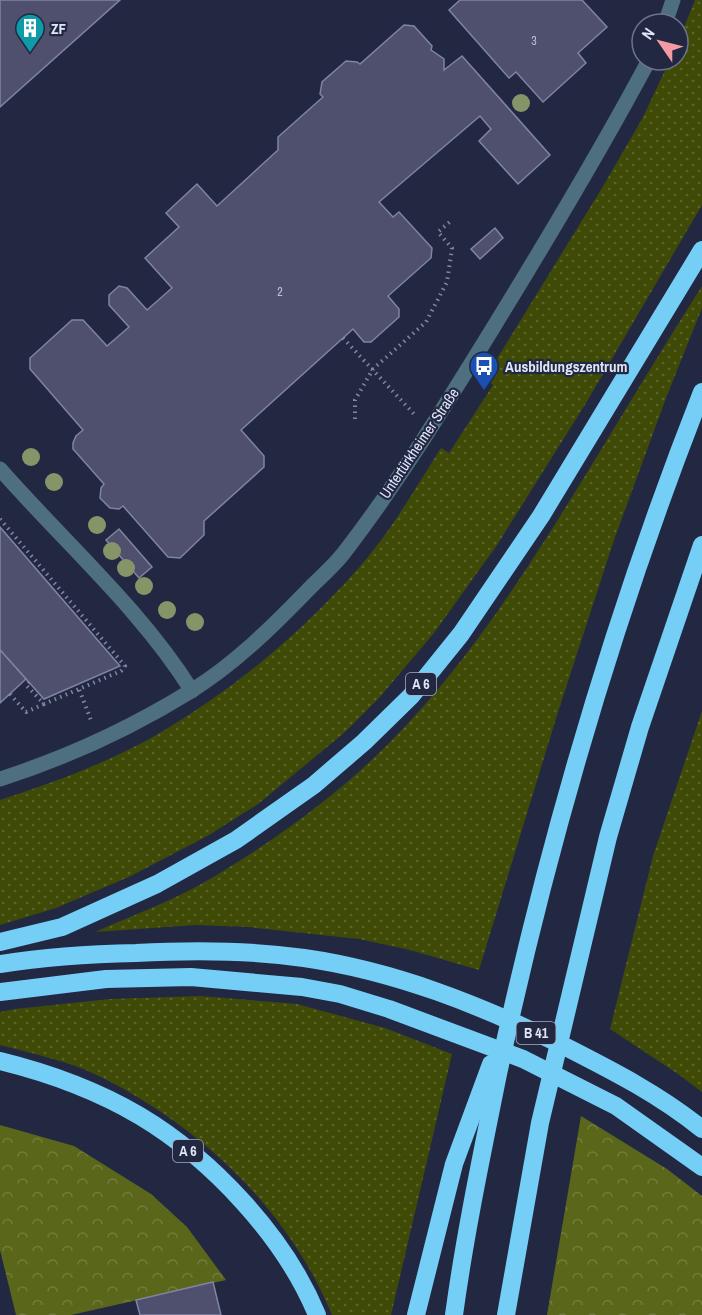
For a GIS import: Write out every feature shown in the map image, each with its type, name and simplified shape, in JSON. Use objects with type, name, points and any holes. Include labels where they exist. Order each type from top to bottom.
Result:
[{"type":"highway","name":"A 6","points":[[0,942],[62,927],[157,884],[226,846],[314,784],[372,735],[411,696],[462,634],[541,516],[702,250]]},
{"type":"highway","points":[[454,1315],[488,1122],[528,940],[588,718],[666,488],[702,392]]},
{"type":"highway","points":[[507,1310],[540,1123],[608,837],[640,727],[702,545]]},
{"type":"highway","name":"B 41","points":[[0,964],[100,954],[238,951],[304,958],[350,967],[443,993],[533,1031],[627,1078],[681,1112],[702,1129]]},
{"type":"highway","points":[[0,992],[106,979],[191,977],[241,980],[340,994],[429,1023],[523,1059],[616,1106],[702,1167]]},
{"type":"highway","points":[[416,1315],[454,1164],[512,1010]]},
{"type":"highway","name":"A 6","points":[[0,1061],[41,1071],[89,1090],[141,1117],[190,1152],[226,1184],[262,1224],[310,1297],[317,1315]]},
{"type":"street","name":"Untertürkheimer Straße","points":[[0,778],[36,767],[99,740],[192,691],[270,629],[342,555],[412,456],[482,346],[585,177],[642,72]]},
{"type":"street","points":[[0,469],[141,622],[174,663],[192,691]]},
{"type":"path","points":[[355,419],[355,400],[373,369],[426,322],[447,282],[452,248],[438,232],[452,220]]},
{"type":"path","points":[[343,338],[414,414]]},
{"type":"path","points":[[0,519],[126,666],[121,671],[26,712],[10,694]]},
{"type":"path","points":[[29,682],[26,685],[44,704]]},
{"type":"path","points":[[79,689],[87,712]]},
{"type":"green space","points":[[695,0],[702,0],[702,205],[586,403],[497,545],[434,633],[379,698],[344,733],[258,804],[209,835],[131,876],[56,908],[0,925],[0,800],[115,756],[179,721],[234,684],[285,642],[355,572],[401,512],[441,448],[449,453],[493,385],[485,378],[602,188],[642,119],[664,72],[690,72],[690,12]]},
{"type":"green space","points":[[702,286],[702,308],[614,540],[558,712],[479,970],[410,950],[359,939],[248,927],[196,925],[95,932],[190,890],[250,854],[324,801],[367,765],[406,726],[477,640],[540,548]]},
{"type":"green space","points":[[702,711],[702,1092],[610,1029],[653,856]]},
{"type":"green space","points":[[200,996],[297,1004],[385,1028],[452,1054],[391,1315],[332,1315],[314,1277],[292,1241],[266,1207],[238,1175],[173,1121],[138,1097],[89,1071],[51,1058],[0,1045],[0,1012],[110,999]]},
{"type":"green space","points":[[581,1116],[667,1169],[702,1196],[702,1315],[547,1315]]},
{"type":"green space","points":[[0,1125],[74,1146],[151,1194],[187,1227],[226,1280],[71,1315],[16,1315],[0,1250]]},
{"type":"building","name":"ZF","points":[[0,0],[120,0],[0,107]]},
{"type":"building","points":[[460,0],[582,0],[607,27],[578,53],[586,63],[543,102],[516,72],[509,78],[449,10]]},
{"type":"building","points":[[404,25],[414,26],[432,46],[431,50],[444,59],[444,70],[462,56],[550,155],[518,184],[479,141],[491,129],[480,116],[379,202],[393,217],[399,212],[432,248],[431,258],[388,296],[399,309],[399,317],[371,342],[364,342],[353,329],[241,430],[264,456],[264,467],[204,521],[204,535],[180,558],[168,557],[123,506],[119,509],[110,508],[100,498],[104,484],[73,449],[76,436],[83,430],[30,369],[30,358],[72,320],[83,320],[107,346],[129,327],[109,305],[109,295],[119,286],[127,288],[147,310],[172,288],[145,258],[179,227],[166,213],[197,184],[217,206],[278,150],[278,137],[323,97],[320,94],[322,82],[346,61],[360,64]]},
{"type":"building","points":[[495,228],[503,238],[480,259],[471,249]]},
{"type":"building","points":[[0,527],[120,666],[44,699],[0,650]]},
{"type":"building","points":[[119,529],[152,567],[139,578],[106,540]]},
{"type":"building","points":[[0,650],[26,679],[0,703]]},
{"type":"building","points":[[213,1282],[221,1315],[140,1315],[136,1300]]},
{"type":"place","name":"ZF","points":[[30,54]]},
{"type":"place","name":"Ausbildungszentrum","points":[[484,392]]}]
